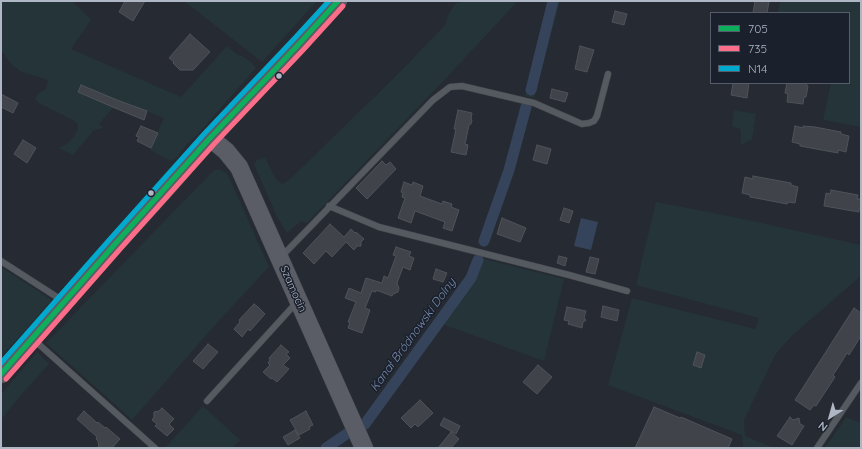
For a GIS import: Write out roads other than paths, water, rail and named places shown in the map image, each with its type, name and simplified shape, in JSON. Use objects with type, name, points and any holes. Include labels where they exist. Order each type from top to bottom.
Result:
[{"type":"main road","points":[[1,374],[210,138],[300,44],[338,1]]},
{"type":"main road","name":"Szamocin","points":[[210,138],[226,152],[239,167],[364,448]]},
{"type":"lane","points":[[279,258],[432,100],[450,87],[462,86],[534,103],[582,124],[589,124],[597,116],[608,74]]},
{"type":"lane","points":[[329,206],[379,227],[627,291]]},
{"type":"lane","points":[[1,261],[64,302]]},
{"type":"lane","points":[[207,401],[298,301]]},
{"type":"lane","points":[[33,338],[155,448]]},
{"type":"lane","points":[[817,448],[861,383]]},
{"type":"lane","points":[[145,448],[150,443]]},
{"type":"water","points":[[581,218],[598,222],[591,250],[574,246]]},
{"type":"waterway","name":"Kanał Bródnowski Dolny","points":[[531,90],[553,1]]},
{"type":"waterway","name":"Kanał Bródnowski Dolny","points":[[484,241],[509,170],[526,107]]},
{"type":"waterway","name":"Kanał Bródnowski Dolny","points":[[365,424],[471,278],[478,260]]},
{"type":"waterway","name":"Kanał Bródnowski Dolny","points":[[326,448],[348,433]]}]
